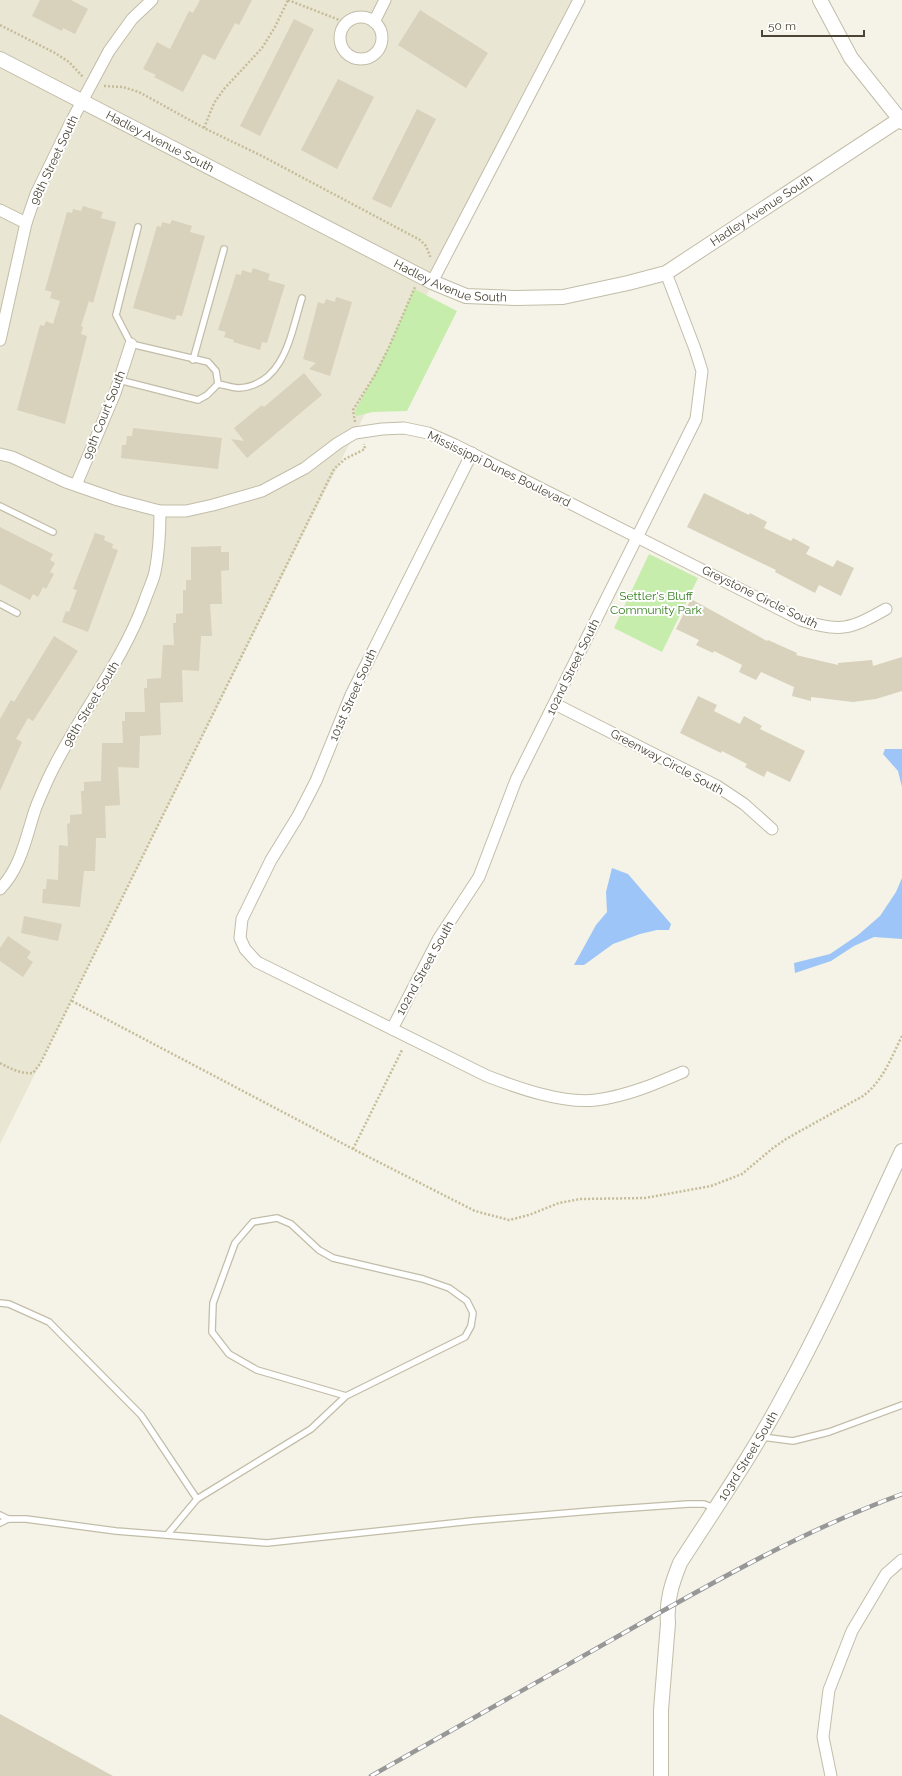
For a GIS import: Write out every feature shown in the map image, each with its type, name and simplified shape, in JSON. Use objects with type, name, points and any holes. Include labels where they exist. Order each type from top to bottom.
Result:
[{"type":"street","name":"98th Street South","points":[[0,340],[26,223],[36,194],[82,101],[120,34],[132,19],[152,0]]},
{"type":"street","points":[[374,22],[385,0]]},
{"type":"street","points":[[426,279],[579,0]]},
{"type":"street","points":[[820,0],[851,58],[901,120]]},
{"type":"street","points":[[358,18],[367,18],[374,22],[381,33],[382,41],[376,53],[362,59],[349,55],[343,49],[340,35],[347,23],[358,18]]},
{"type":"street","name":"Hadley Avenue South","points":[[0,58],[426,279],[466,296],[516,298],[563,297],[628,284],[666,273],[744,220],[901,120]]},
{"type":"street","points":[[0,210],[26,223]]},
{"type":"street","name":"102nd Street South","points":[[392,1029],[439,938],[479,877],[516,780],[696,419],[702,371],[666,273]]},
{"type":"street","name":"99th Court South","points":[[76,485],[119,380],[131,344]]},
{"type":"street","name":"Mississippi Dunes Boulevard","points":[[0,454],[12,457],[76,485],[160,511],[186,511],[262,491],[305,468],[338,443],[355,433],[382,428],[404,428],[428,433],[472,453],[637,536]]},
{"type":"street","name":"101st Street South","points":[[392,1029],[257,962],[245,949],[240,938],[242,919],[271,860],[298,816],[316,781],[351,695],[472,453]]},
{"type":"street","name":"98th Street South","points":[[0,889],[10,879],[23,850],[36,807],[49,778],[75,729],[114,667],[136,626],[155,573],[160,537],[160,511]]},
{"type":"street","name":"Greystone Circle South","points":[[637,536],[801,620],[823,627],[842,628],[860,624],[886,609]]},
{"type":"street","name":"Greenway Circle South","points":[[555,704],[716,786],[744,804],[772,829]]},
{"type":"street","points":[[392,1029],[487,1076],[522,1089],[564,1098],[595,1100],[635,1092],[683,1072]]},
{"type":"street","name":"103rd Street South","points":[[661,1776],[661,1710],[668,1623],[666,1609],[670,1590],[680,1563],[760,1437],[809,1348],[902,1151]]},
{"type":"street","points":[[831,1776],[822,1737],[829,1690],[852,1631],[886,1574],[902,1560]]},
{"type":"lane","points":[[138,227],[116,316],[131,344],[194,360],[208,362],[216,371],[218,384]]},
{"type":"lane","points":[[194,360],[224,249]]},
{"type":"lane","points":[[218,384],[238,388],[254,385],[277,368],[284,357],[302,298]]},
{"type":"lane","points":[[119,380],[198,400],[218,384]]},
{"type":"lane","points":[[0,506],[53,532]]},
{"type":"lane","points":[[0,604],[17,613]]},
{"type":"lane","points":[[168,1535],[197,1499],[311,1428],[346,1396],[465,1337],[471,1326],[473,1313],[467,1301],[449,1288],[423,1279],[334,1258],[319,1250],[291,1224],[277,1218],[253,1222],[235,1243],[213,1303],[212,1332],[229,1354],[257,1370],[346,1396]]},
{"type":"lane","points":[[0,1303],[9,1304],[49,1322],[141,1415],[197,1499]]},
{"type":"lane","points":[[760,1437],[793,1441],[829,1432],[902,1405]]},
{"type":"lane","points":[[0,1515],[8,1519],[26,1519],[116,1531],[267,1543],[472,1521],[611,1509],[688,1504],[704,1504],[715,1508]]},
{"type":"lane","points":[[0,1523],[8,1519]]},
{"type":"path","points":[[204,128],[214,103],[224,89],[262,48],[275,27],[288,0],[347,23]]},
{"type":"path","points":[[0,25],[54,53],[68,62],[78,74],[92,83],[104,86],[123,87],[139,92],[204,128],[262,156],[420,240],[426,246],[430,256],[426,279]]},
{"type":"path","points":[[0,1063],[12,1070],[26,1074],[33,1073],[40,1064],[334,469],[345,459],[365,449],[354,419],[353,410],[389,347],[410,297]]},
{"type":"path","points":[[72,1001],[353,1149],[475,1211],[509,1220],[529,1215],[559,1203],[580,1199],[645,1198],[711,1186],[742,1174],[772,1148],[863,1096],[874,1088],[885,1071],[902,1036]]},
{"type":"path","points":[[353,1149],[402,1050]]},
{"type":"shaded area","points":[[0,0],[580,0],[327,487],[0,1144]]},
{"type":"green space","points":[[414,289],[457,311],[407,411],[373,412],[356,416],[355,411],[389,347]]},
{"type":"green space","name":"Settler's Bluff Community Park","points":[[649,554],[698,578],[662,652],[614,628]]},
{"type":"water","points":[[885,749],[902,749],[902,787],[898,771],[883,754]]},
{"type":"water","points":[[612,868],[628,874],[671,924],[669,930],[657,930],[640,934],[613,944],[584,965],[574,965],[596,925],[607,912],[606,892]]},
{"type":"water","points":[[902,878],[902,939],[874,937],[854,946],[831,961],[795,973],[794,963],[830,954],[858,935],[880,916],[896,892]]},
{"type":"building","points":[[40,0],[71,0],[88,9],[75,34],[63,28],[62,31],[32,16]]},
{"type":"building","points":[[200,0],[252,0],[239,25],[235,23],[215,60],[203,54],[183,92],[154,77],[156,75],[143,69],[157,42],[170,49],[189,11],[193,13]]},
{"type":"building","points":[[420,10],[488,53],[466,88],[398,45]]},
{"type":"building","points":[[294,19],[314,29],[260,136],[240,126]]},
{"type":"building","points":[[338,79],[374,97],[337,169],[301,150]]},
{"type":"building","points":[[417,109],[436,119],[391,208],[372,199]]},
{"type":"building","points":[[83,206],[103,212],[101,218],[116,222],[93,303],[89,301],[81,326],[83,327],[81,334],[87,336],[65,424],[17,410],[40,325],[44,326],[46,321],[53,324],[60,301],[50,298],[52,292],[45,290],[67,212],[72,213],[73,209],[81,211]]},
{"type":"building","points":[[172,220],[192,226],[190,232],[205,236],[182,316],[177,315],[175,320],[133,308],[157,226],[161,227],[162,222],[170,224]]},
{"type":"building","points":[[253,268],[270,274],[268,280],[285,285],[267,343],[262,342],[260,350],[233,342],[234,340],[224,337],[226,332],[218,330],[236,274],[241,275],[242,270],[251,273]]},
{"type":"building","points":[[336,297],[352,302],[330,376],[309,369],[316,363],[303,359],[318,302],[324,304],[326,299],[335,302]]},
{"type":"building","points":[[304,373],[322,395],[247,458],[231,439],[244,441],[234,428],[262,405],[264,407]]},
{"type":"building","points":[[133,428],[222,438],[218,469],[121,458],[122,445],[126,445],[127,436],[132,436]]},
{"type":"building","points":[[704,493],[767,522],[764,528],[791,541],[793,538],[810,547],[806,554],[833,567],[837,560],[854,568],[841,596],[819,585],[815,593],[775,572],[776,570],[687,527]]},
{"type":"building","points":[[0,527],[53,554],[50,560],[55,563],[50,572],[54,574],[46,589],[43,587],[38,597],[33,594],[30,600],[0,584]]},
{"type":"building","points":[[95,533],[105,536],[104,540],[113,544],[112,548],[118,550],[88,632],[62,622],[66,611],[69,612],[77,590],[73,589]]},
{"type":"building","points":[[221,546],[221,552],[229,552],[229,570],[221,571],[222,604],[210,604],[212,636],[201,636],[199,671],[182,670],[183,702],[160,703],[161,735],[140,736],[139,768],[118,767],[120,805],[105,806],[106,838],[96,838],[95,871],[84,871],[80,907],[42,903],[43,889],[46,889],[47,879],[58,880],[59,845],[68,846],[67,824],[70,823],[70,815],[82,814],[81,791],[84,791],[84,782],[101,781],[102,743],[123,743],[122,721],[125,721],[125,712],[145,712],[144,688],[147,688],[147,679],[161,678],[163,645],[174,645],[173,623],[176,623],[176,614],[183,613],[183,590],[186,590],[186,580],[191,580],[191,547]]},
{"type":"building","points":[[691,599],[767,641],[768,640],[797,653],[796,655],[838,665],[838,663],[872,660],[873,666],[902,657],[902,691],[876,699],[853,702],[811,697],[811,701],[792,696],[794,687],[761,672],[756,680],[739,672],[742,665],[714,651],[713,653],[696,645],[699,640],[676,629]]},
{"type":"building","points":[[54,636],[78,651],[33,721],[28,718],[16,739],[22,742],[0,791],[0,719],[11,700],[14,702]]},
{"type":"building","points":[[698,696],[717,705],[714,711],[740,724],[744,716],[762,726],[760,729],[805,751],[790,782],[767,771],[764,777],[745,767],[747,764],[722,751],[721,753],[680,733]]},
{"type":"building","points":[[24,916],[62,924],[58,941],[21,933]]},
{"type":"building","points":[[8,936],[31,952],[27,958],[33,962],[23,977],[0,961],[0,948]]},
{"type":"building","points":[[0,1714],[113,1776],[0,1776]]},
{"type":"railway","points":[[371,1776],[729,1574],[797,1539],[902,1494]]}]
